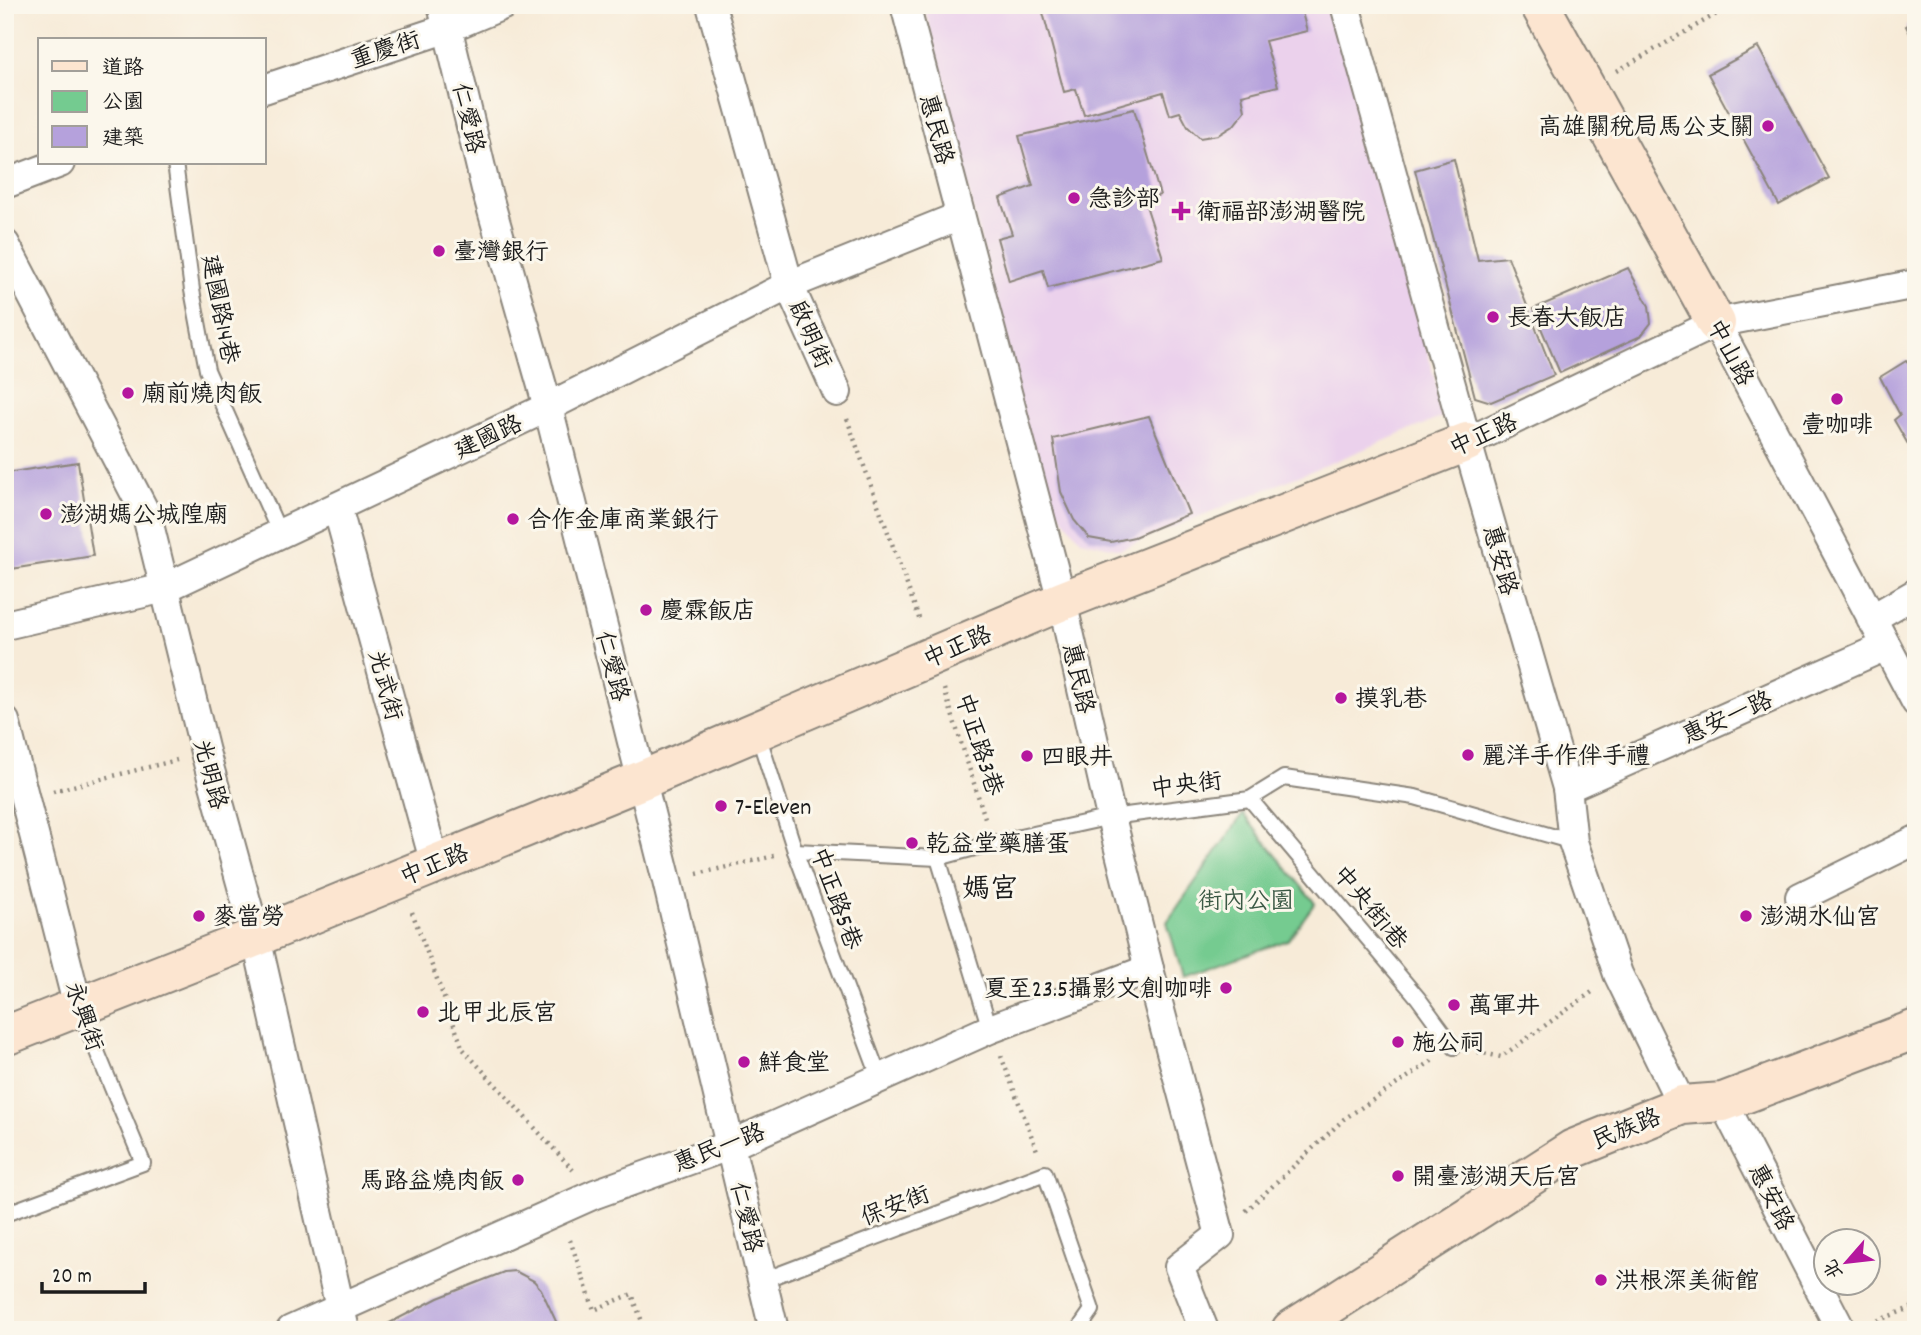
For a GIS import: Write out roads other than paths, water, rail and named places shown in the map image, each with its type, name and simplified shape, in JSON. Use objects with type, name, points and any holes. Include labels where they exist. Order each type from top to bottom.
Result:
[{"type":"main road","name":"中山路","points":[[1541,5],[1716,323]]},
{"type":"main road","name":"中正路","points":[[5,1036],[642,780],[1062,601],[1467,442]]},
{"type":"main road","name":"民族路","points":[[1291,1330],[1573,1149],[1682,1105],[1723,1102],[1916,1029]]},
{"type":"street","name":"重慶街","points":[[266,88],[445,17],[503,5]]},
{"type":"street","name":"啟明街","points":[[711,5],[789,285],[837,392]]},
{"type":"street","name":"惠民路","points":[[905,5],[1062,601],[1111,817],[1220,1236],[1179,1267],[1204,1330]]},
{"type":"street","name":"惠安路","points":[[1346,5],[1467,442],[1567,788],[1573,842],[1618,974],[1682,1105]]},
{"type":"street","name":"仁愛路","points":[[445,17],[486,189],[548,407],[642,780],[774,1330]]},
{"type":"street","points":[[5,184],[57,164]]},
{"type":"street","name":"建國路","points":[[5,625],[165,588],[548,407],[789,285],[960,216]]},
{"type":"street","name":"光明路","points":[[5,244],[147,516],[205,752],[256,937],[342,1319]]},
{"type":"street","name":"中正路","points":[[1467,442],[1716,323],[1915,287]]},
{"type":"street","name":"中山路","points":[[1716,323],[1916,702]]},
{"type":"street","name":"光武街","points":[[337,507],[435,864]]},
{"type":"street","points":[[1871,619],[1916,593]]},
{"type":"street","name":"惠安一路","points":[[1567,788],[1886,646]]},
{"type":"street","name":"永興街","points":[[5,722],[78,1007]]},
{"type":"street","points":[[1800,897],[1916,840]]},
{"type":"street","name":"惠民一路","points":[[291,1330],[342,1319],[560,1209],[731,1145],[990,1029],[1149,969]]},
{"type":"street","name":"惠安路","points":[[1723,1102],[1853,1327]]},
{"type":"lane","name":"建國路14巷","points":[[175,164],[192,290],[207,370],[280,534]]},
{"type":"lane","name":"中正路5巷","points":[[757,731],[795,851],[880,1079]]},
{"type":"lane","name":"中央街","points":[[795,851],[938,858],[1111,817],[1250,799],[1284,778],[1415,797],[1573,842]]},
{"type":"lane","name":"中央街1巷","points":[[1250,799],[1418,998],[1454,1047]]},
{"type":"lane","points":[[938,858],[990,1029]]},
{"type":"lane","name":"永興街","points":[[5,1214],[143,1163],[78,1007]]},
{"type":"lane","name":"保安街","points":[[761,1280],[1045,1173],[1092,1310],[1078,1330]]},
{"type":"place","name":"高雄關稅局馬公支關","points":[[1768,126]]},
{"type":"place","name":"急診部","points":[[1074,198]]},
{"type":"place","name":"衛福部澎湖醫院","points":[[1181,211]]},
{"type":"place","name":"臺灣銀行","points":[[439,251]]},
{"type":"place","name":"長春大飯店","points":[[1493,317]]},
{"type":"place","name":"廟前燒肉飯","points":[[128,393]]},
{"type":"place","name":"壹咖啡","points":[[1837,399]]},
{"type":"place","name":"澎湖媽公城隍廟","points":[[46,514]]},
{"type":"place","name":"合作金庫商業銀行","points":[[513,519]]},
{"type":"place","name":"慶霖飯店","points":[[646,610]]},
{"type":"place","name":"摸乳巷","points":[[1341,698]]},
{"type":"place","name":"麗洋手作伴手禮","points":[[1468,755]]},
{"type":"place","name":"四眼井","points":[[1027,756]]},
{"type":"place","name":"7-Eleven","points":[[721,806]]},
{"type":"place","name":"乾益堂藥膳蛋","points":[[912,843]]},
{"type":"place","name":"麥當勞","points":[[199,916]]},
{"type":"place","name":"澎湖水仙宮","points":[[1746,916]]},
{"type":"place","name":"夏至23.5攝影文創咖啡","points":[[1226,988]]},
{"type":"place","name":"萬軍井","points":[[1454,1005]]},
{"type":"place","name":"北甲北辰宮","points":[[423,1012]]},
{"type":"place","name":"施公祠","points":[[1398,1042]]},
{"type":"place","name":"鮮食堂","points":[[744,1062]]},
{"type":"place","name":"開臺澎湖天后宮","points":[[1398,1176]]},
{"type":"place","name":"馬路益燒肉飯","points":[[518,1180]]},
{"type":"place","name":"洪根深美術館","points":[[1601,1280]]},
{"type":"district","name":"媽宮","points":[[990,887]]},
{"type":"park label","name":"街內公園","points":[[1246,900]]}]
